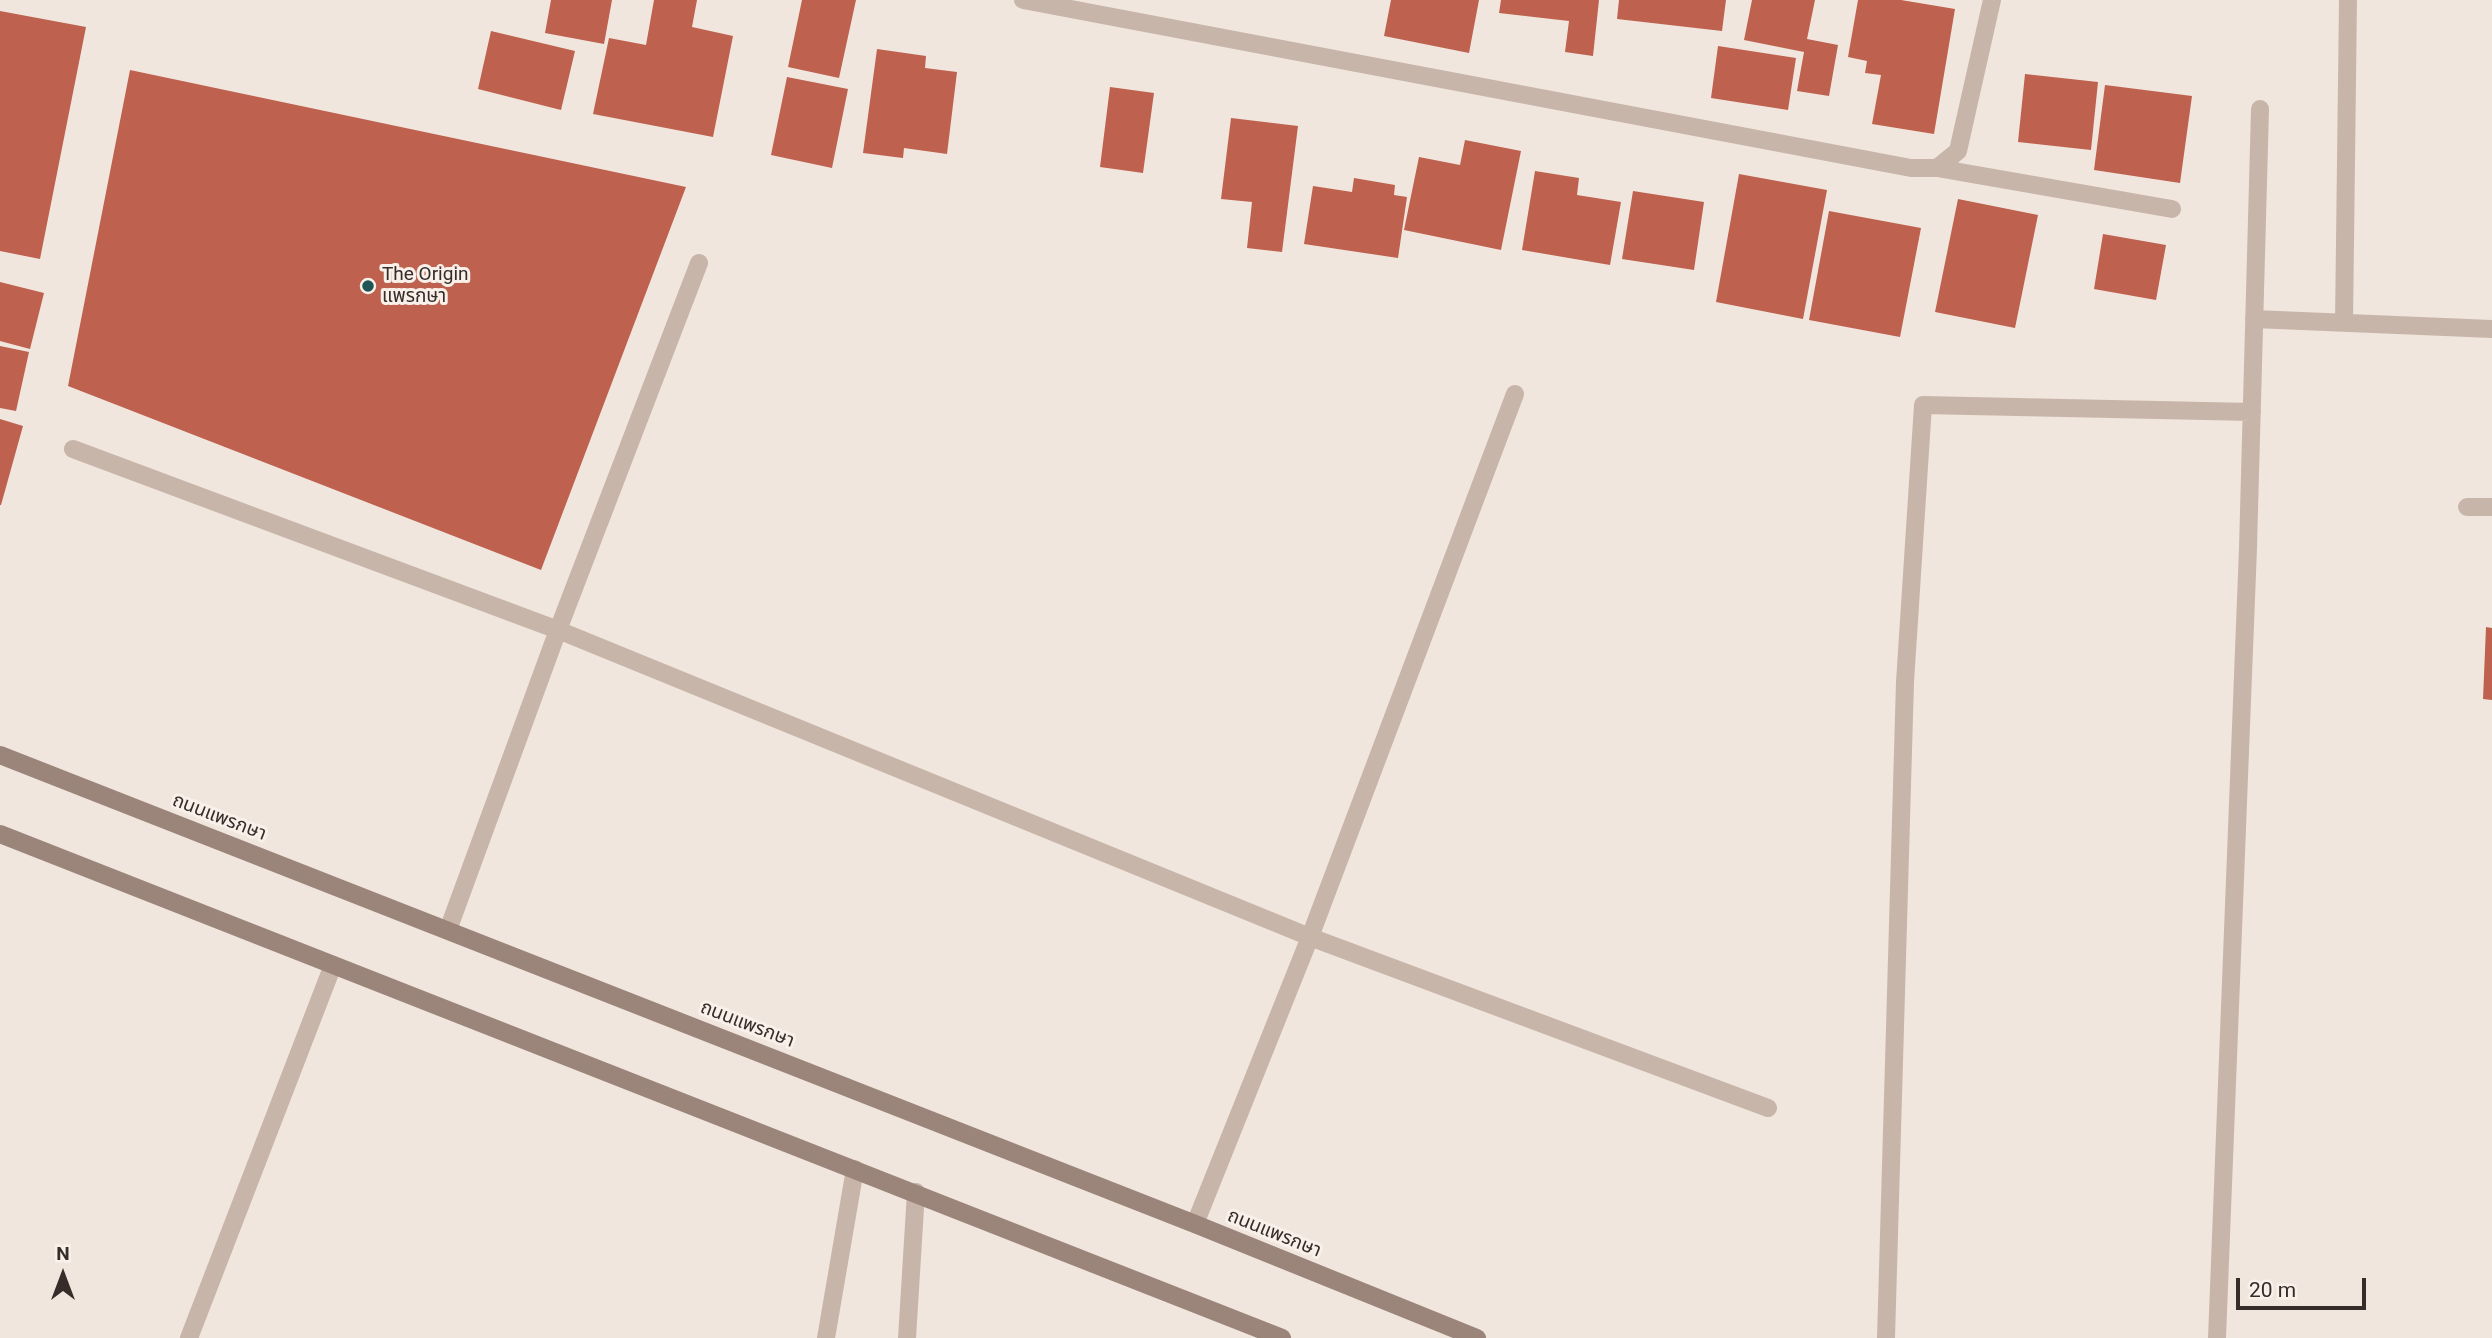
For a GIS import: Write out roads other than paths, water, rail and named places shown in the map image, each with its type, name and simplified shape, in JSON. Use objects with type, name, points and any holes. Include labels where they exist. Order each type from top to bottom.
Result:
[{"type":"main road","name":"ถนนแพรกษา","points":[[0,755],[1195,1224],[1477,1338]]},
{"type":"main road","points":[[0,834],[1282,1338]]},
{"type":"street","points":[[1023,0],[1897,165],[1937,168],[2172,209]]},
{"type":"street","points":[[1937,168],[1958,151],[1992,0]]},
{"type":"street","points":[[2344,323],[2348,0]]},
{"type":"street","points":[[2217,1338],[2252,412],[2260,109]]},
{"type":"street","points":[[448,930],[558,630],[699,263]]},
{"type":"street","points":[[2254,319],[2492,329]]},
{"type":"street","points":[[1195,1224],[1310,937],[1515,394]]},
{"type":"street","points":[[1886,1338],[1905,682],[1923,405],[2252,412]]},
{"type":"street","points":[[73,449],[558,630],[1310,937],[1768,1108]]},
{"type":"street","points":[[2467,507],[2492,507]]},
{"type":"street","points":[[189,1338],[333,965]]},
{"type":"street","points":[[826,1338],[855,1169]]},
{"type":"street","points":[[907,1338],[916,1192]]},
{"type":"place","name":"The Origin แพรกษา","points":[[368,286]]}]
